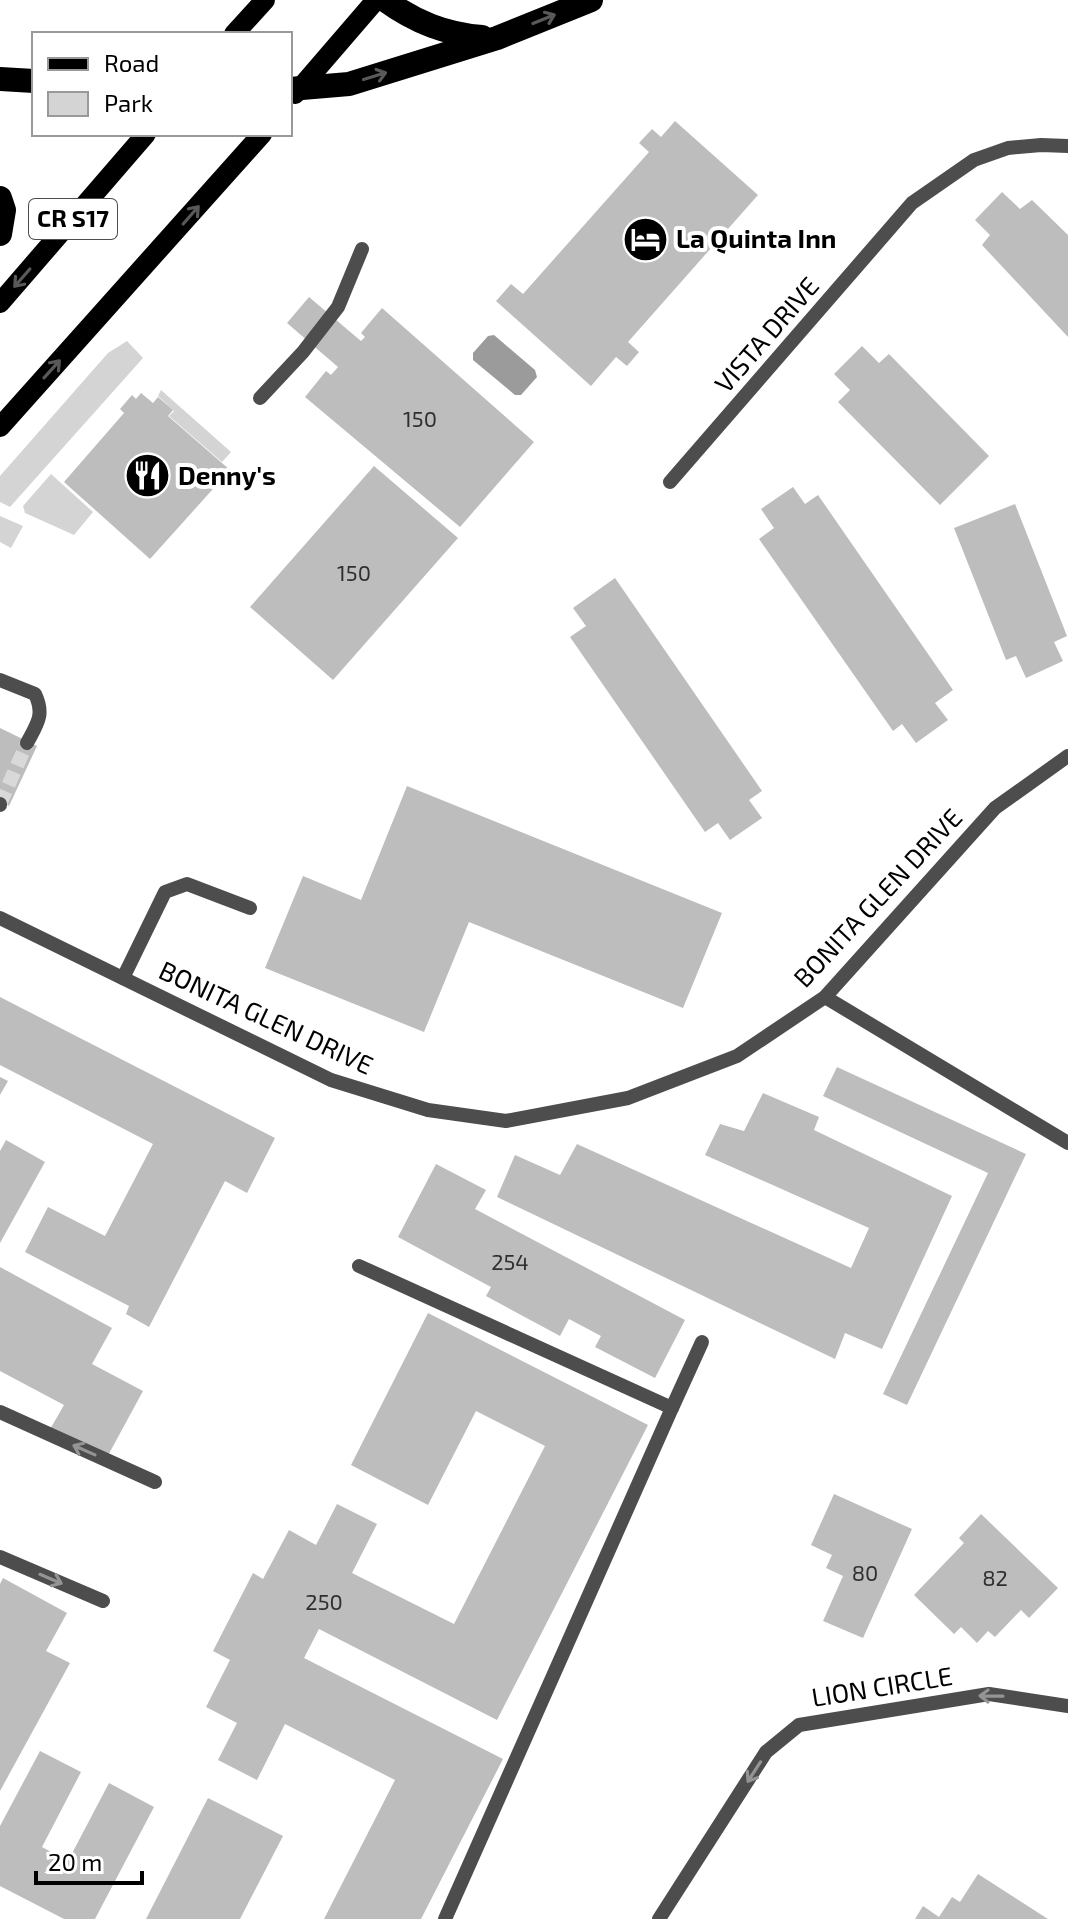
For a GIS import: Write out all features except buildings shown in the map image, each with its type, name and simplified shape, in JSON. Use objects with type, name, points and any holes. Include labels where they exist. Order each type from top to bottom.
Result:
[{"type":"highway","points":[[385,0],[406,15],[456,35],[497,38]]},
{"type":"highway","points":[[293,93],[349,84],[497,38],[591,0]]},
{"type":"highway","points":[[0,79],[32,81]]},
{"type":"highway","points":[[0,198],[4,210],[0,234]]},
{"type":"main road","points":[[236,32],[265,0]]},
{"type":"main road","points":[[293,93],[376,0]]},
{"type":"main road","name":"CR S17","points":[[0,303],[144,136]]},
{"type":"main road","points":[[0,427],[260,136]]},
{"type":"street","name":"VISTA DRIVE","points":[[670,482],[912,203],[974,160],[1008,148],[1068,146]]},
{"type":"street","points":[[260,398],[303,352],[338,307],[362,249]]},
{"type":"street","points":[[0,680],[35,694],[41,707],[37,724],[27,743]]},
{"type":"street","name":"BONITA GLEN DRIVE","points":[[0,918],[331,1080],[428,1110],[506,1121],[628,1098],[737,1056],[825,997],[995,808],[1068,756]]},
{"type":"street","points":[[123,978],[165,892],[187,884],[250,908]]},
{"type":"street","points":[[825,997],[1068,1143]]},
{"type":"street","points":[[359,1266],[672,1408]]},
{"type":"street","points":[[445,1919],[702,1342]]},
{"type":"street","points":[[0,1412],[155,1482]]},
{"type":"street","points":[[0,1557],[103,1601]]},
{"type":"street","name":"LION CIRCLE","points":[[659,1919],[766,1752],[799,1725],[989,1694],[1068,1706]]},
{"type":"green space","points":[[127,341],[143,358],[10,507],[0,502],[0,476],[108,353]]},
{"type":"green space","points":[[161,390],[231,452],[222,462],[169,416],[174,411],[158,396]]},
{"type":"green space","points":[[51,474],[93,512],[74,535],[25,513],[23,506]]},
{"type":"green space","points":[[0,516],[23,526],[11,548],[0,542]]},
{"type":"shaded area","points":[[494,335],[535,370],[537,377],[521,395],[515,395],[473,360],[473,353],[488,336]]},
{"type":"tunnel","points":[[0,804],[27,743]]},
{"type":"place","name":"La Quinta Inn","points":[[645,239]]},
{"type":"place","name":"Denny's","points":[[147,476]]}]
